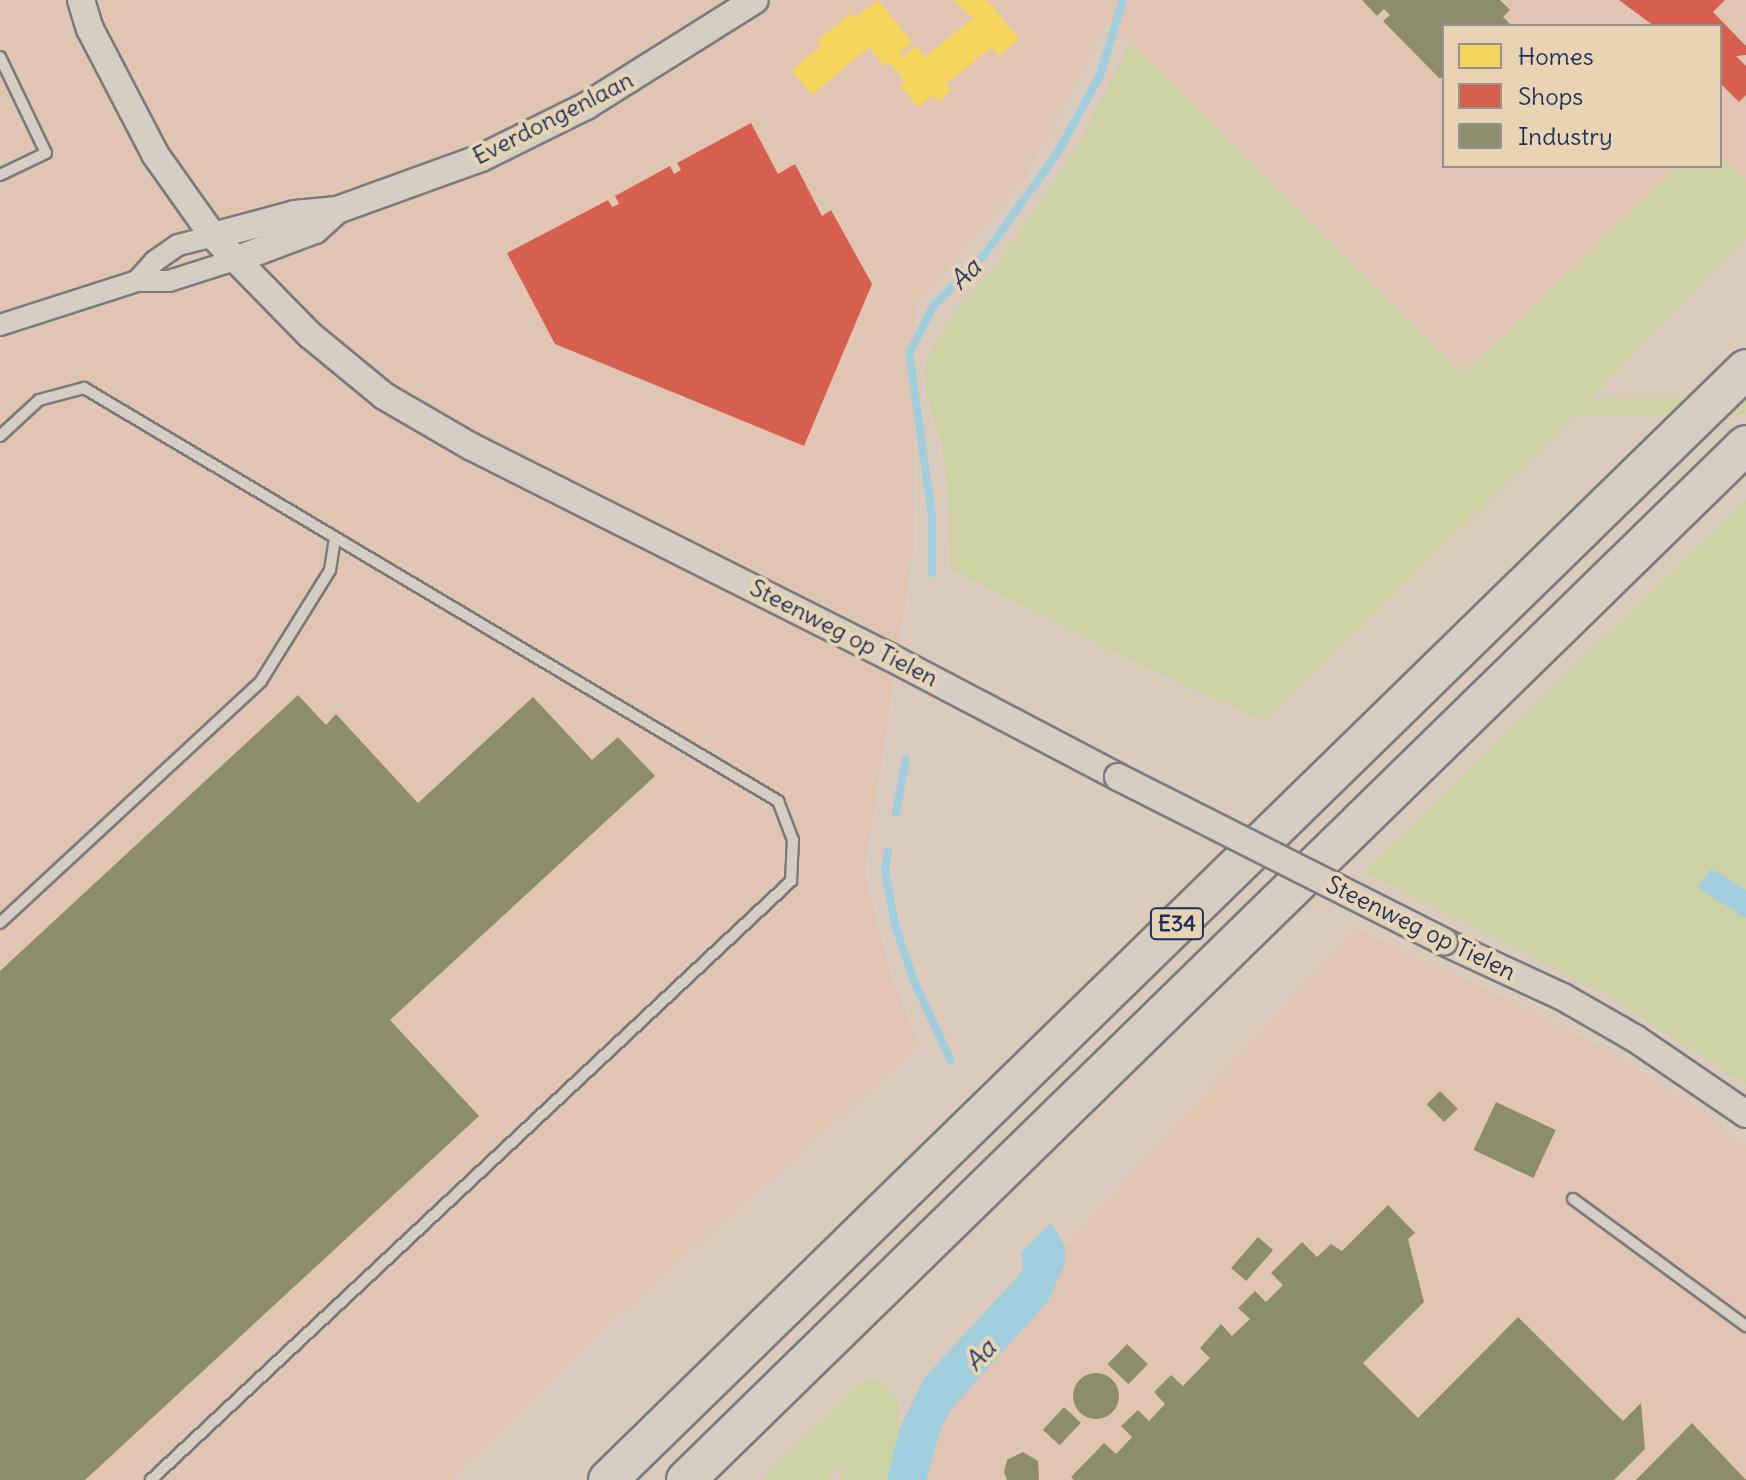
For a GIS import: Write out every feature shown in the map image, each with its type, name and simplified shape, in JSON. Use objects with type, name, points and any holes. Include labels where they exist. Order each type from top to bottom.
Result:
[{"type":"highway","name":"E34","points":[[608,1480],[1746,369]]},
{"type":"highway","name":"E34","points":[[686,1480],[1746,445]]},
{"type":"street","name":"Steenweg op Tielen","points":[[81,0],[90,29],[155,154],[213,236],[310,335],[384,396],[472,447],[903,663],[1118,777],[1444,942],[1563,997],[1691,1073],[1746,1114]]},
{"type":"street","name":"Everdongenlaan","points":[[213,236],[295,214],[337,210],[481,158],[586,106],[755,0]]},
{"type":"street","name":"Everdongenlaan","points":[[235,260],[315,230],[337,210]]},
{"type":"street","points":[[137,281],[155,261],[178,245],[213,236]]},
{"type":"street","points":[[0,325],[137,281],[169,281],[235,260]]},
{"type":"lane","points":[[0,57],[46,153],[0,175]]},
{"type":"lane","points":[[0,436],[39,400],[84,388],[778,801],[793,840],[791,881],[151,1480]]},
{"type":"lane","points":[[0,923],[261,681],[330,570],[335,538]]},
{"type":"lane","points":[[1573,1199],[1746,1326]]},
{"type":"shaded area","points":[[0,0],[1746,0],[1746,181],[1722,157],[1722,24],[1442,24],[1442,168],[1677,168],[1463,374],[1107,20],[1026,177],[915,308],[913,551],[864,874],[891,977],[920,1047],[618,1316],[451,1480],[0,1480]]},
{"type":"shaded area","points":[[1355,928],[1548,1018],[1622,1059],[1697,1108],[1746,1146],[1746,1480],[926,1480],[942,1426],[952,1408],[1065,1263],[1065,1246]]},
{"type":"green space","points":[[1130,42],[1463,373],[1677,168],[1722,168],[1722,157],[1746,181],[1746,237],[1543,449],[1265,722],[1086,639],[950,568],[949,502],[942,444],[927,396],[925,366],[933,346],[962,301],[994,269],[1077,147]]},
{"type":"green space","points":[[1117,398],[1746,398],[1746,415],[1117,415]]},
{"type":"green space","points":[[1746,499],[1746,1085],[1609,996],[1363,872]]},
{"type":"green space","points":[[872,1378],[884,1381],[898,1400],[899,1429],[887,1480],[840,1480],[846,1461],[828,1480],[761,1480],[858,1384]]},
{"type":"water","points":[[1711,869],[1746,890],[1746,918],[1698,888]]},
{"type":"water","points":[[1051,1223],[1065,1246],[1065,1263],[1048,1301],[952,1408],[942,1426],[926,1480],[887,1480],[899,1429],[926,1376],[1018,1276],[1023,1268],[1021,1252]]},
{"type":"building: Homes","points":[[878,0],[912,42],[900,53],[903,57],[916,46],[925,57],[973,18],[953,0],[987,0],[1019,39],[999,56],[992,47],[946,84],[951,90],[938,102],[932,95],[918,107],[900,85],[905,81],[889,62],[884,66],[869,47],[812,95],[792,70],[821,46],[817,41],[851,13],[855,18]]},
{"type":"building: Shops","points":[[1619,0],[1725,0],[1713,12],[1746,46],[1746,55],[1736,56],[1746,66],[1746,95],[1739,102],[1722,85],[1722,24],[1651,24]]},
{"type":"building: Shops","points":[[751,123],[778,174],[795,164],[822,216],[831,210],[872,284],[804,446],[555,344],[507,253],[608,200],[612,207],[619,204],[615,196],[670,166],[674,174],[681,170],[677,163]]},
{"type":"building: Industry","points":[[1362,0],[1500,0],[1510,10],[1503,17],[1510,24],[1442,24],[1440,79],[1383,21],[1390,15],[1384,9],[1377,16]]},
{"type":"building: Industry","points":[[298,695],[326,725],[336,714],[418,803],[533,697],[592,760],[618,737],[655,776],[390,1020],[479,1116],[85,1480],[0,1480],[0,971]]},
{"type":"building: Industry","points":[[1440,1091],[1458,1109],[1444,1122],[1427,1104]]},
{"type":"building: Industry","points":[[1496,1102],[1556,1130],[1533,1178],[1474,1150]]},
{"type":"building: Industry","points":[[1388,1205],[1415,1233],[1408,1239],[1424,1302],[1363,1363],[1418,1418],[1518,1317],[1623,1421],[1641,1403],[1645,1449],[1614,1480],[1074,1480],[1071,1477],[1104,1443],[1116,1454],[1132,1437],[1121,1426],[1138,1410],[1149,1421],[1165,1404],[1154,1392],[1171,1375],[1183,1386],[1210,1358],[1200,1348],[1221,1324],[1232,1336],[1250,1319],[1238,1308],[1255,1291],[1266,1302],[1283,1285],[1271,1273],[1302,1242],[1317,1257],[1331,1244],[1342,1251]]},
{"type":"building: Industry","points":[[1258,1237],[1273,1250],[1246,1281],[1231,1268]]},
{"type":"building: Industry","points":[[1127,1344],[1148,1364],[1128,1384],[1108,1364]]},
{"type":"building: Industry","points":[[1096,1373],[1112,1380],[1119,1396],[1112,1412],[1096,1419],[1080,1412],[1073,1396],[1080,1380]]},
{"type":"building: Industry","points":[[1064,1407],[1081,1423],[1060,1445],[1043,1430]]},
{"type":"building: Industry","points":[[1692,1423],[1746,1480],[1636,1480]]},
{"type":"building: Industry","points":[[1023,1452],[1038,1461],[1039,1480],[1007,1480],[1004,1472],[1007,1460]]},
{"type":"waterway","name":"Aa","points":[[932,573],[932,516],[909,353],[934,305],[985,254],[1058,152],[1100,75],[1123,0]]},
{"type":"waterway","name":"Aa","points":[[896,813],[906,759]]},
{"type":"waterway","name":"Aa","points":[[888,851],[885,870],[895,925],[914,981],[951,1061]]}]
